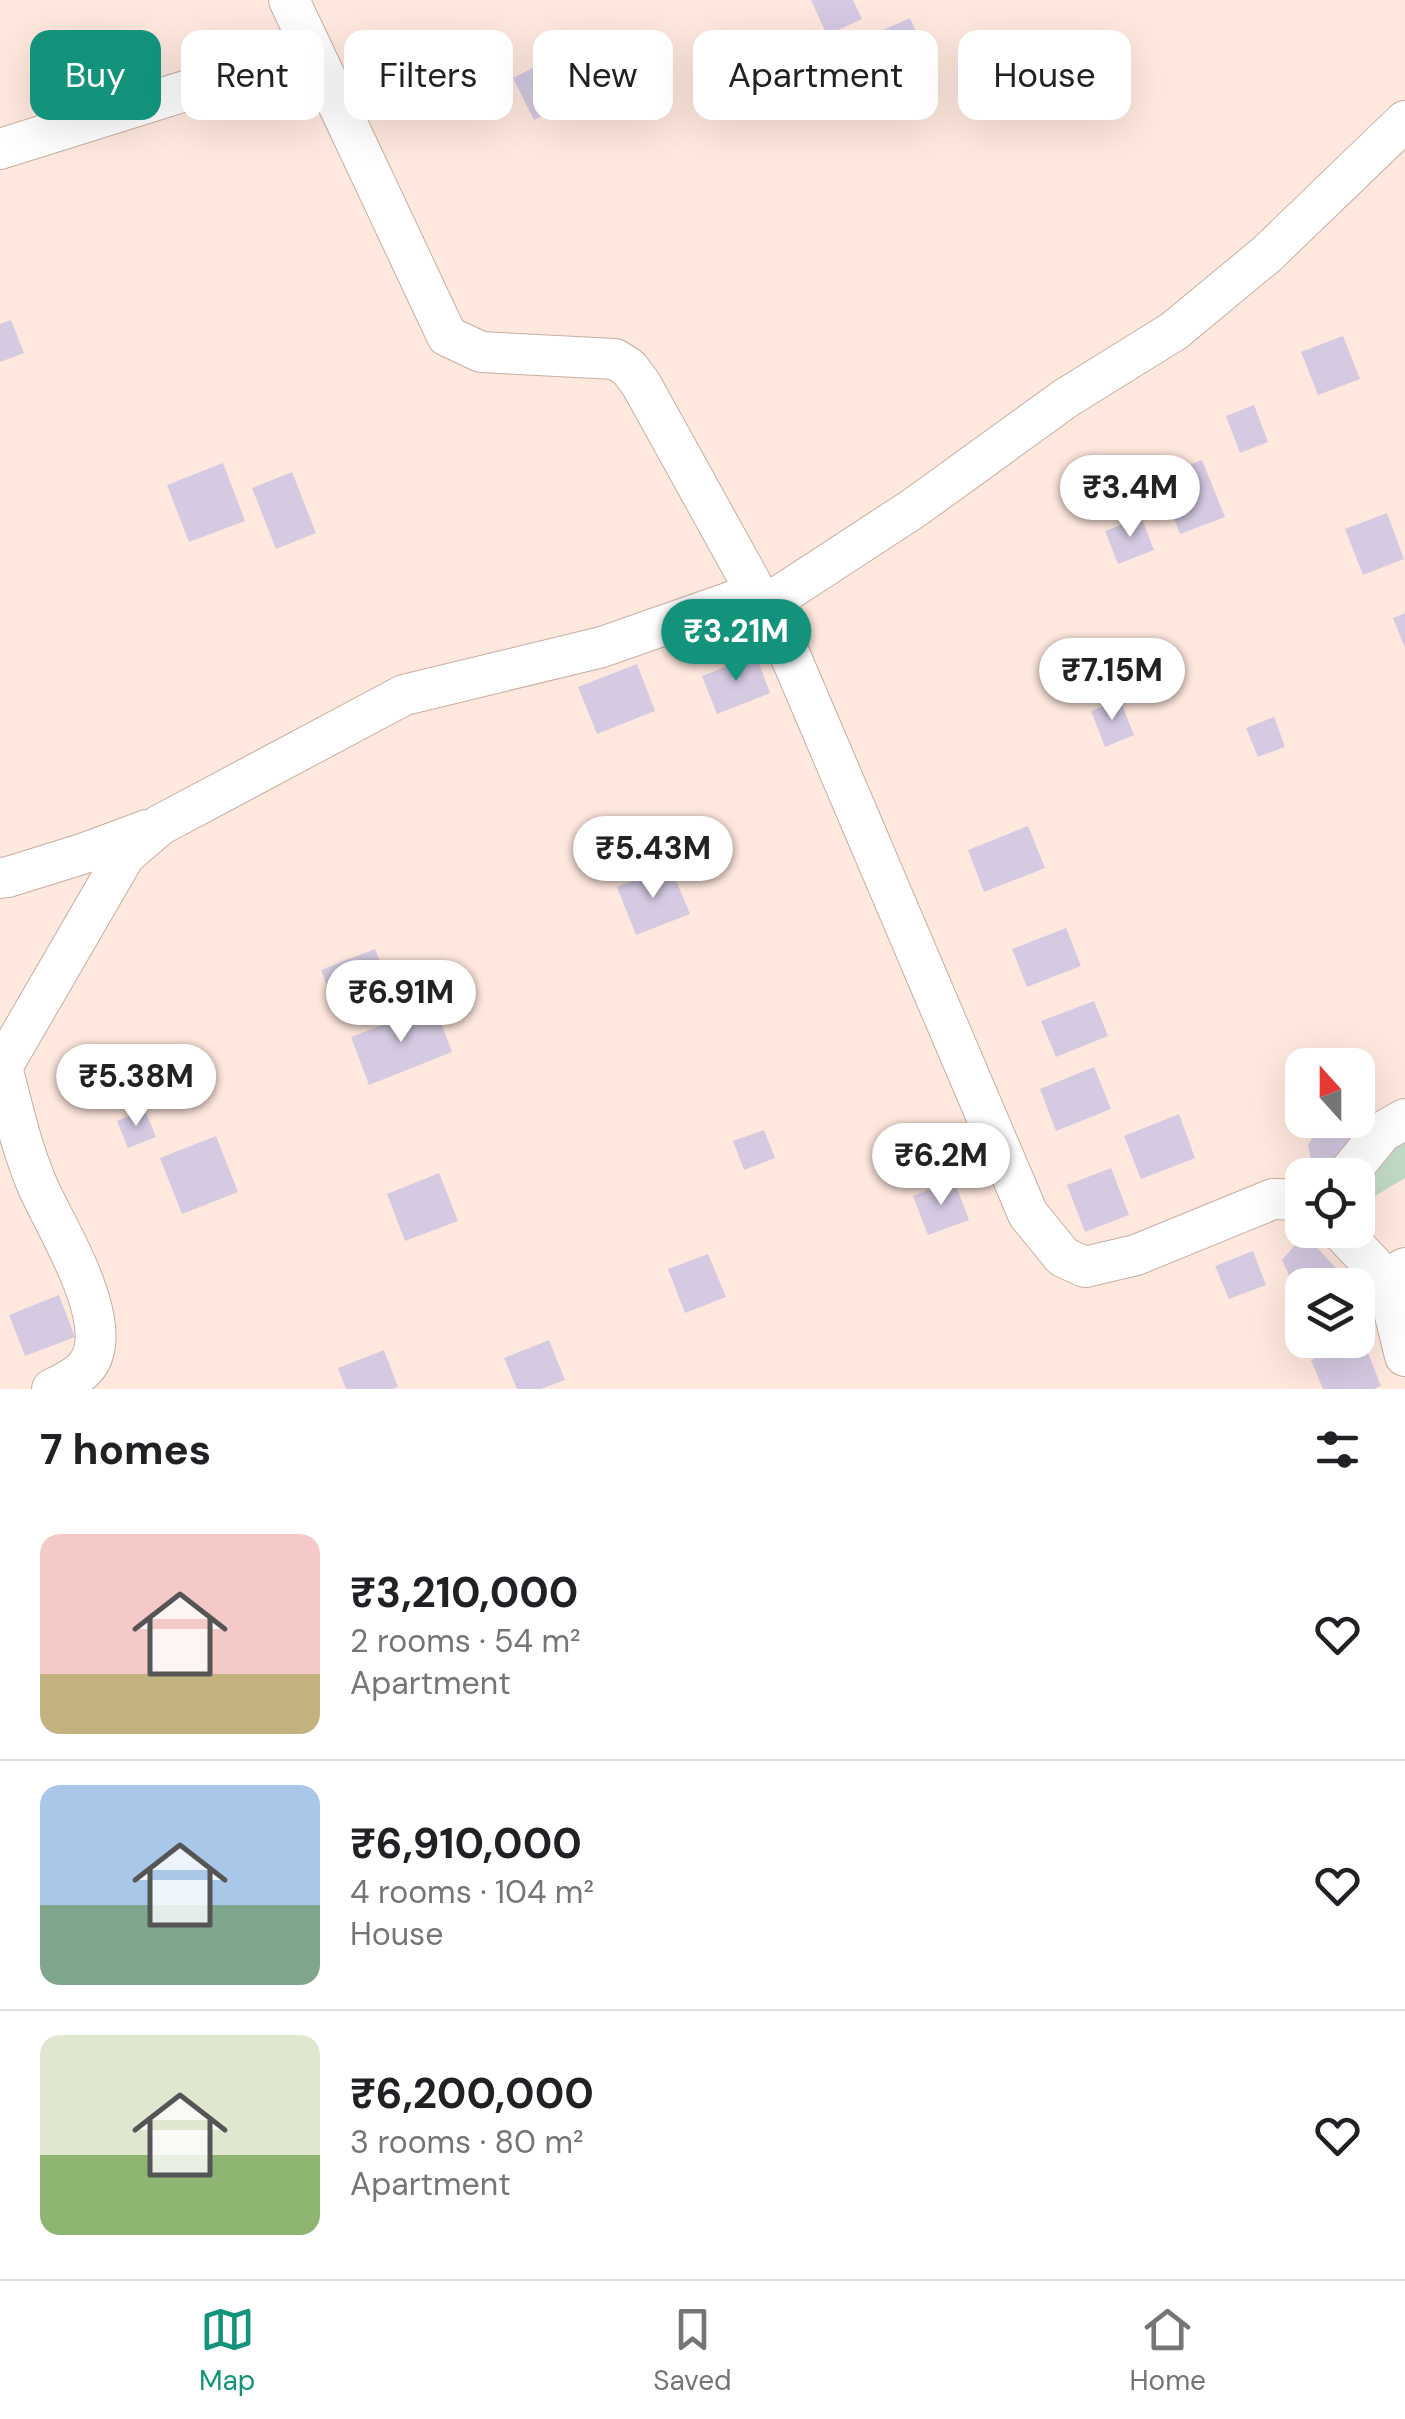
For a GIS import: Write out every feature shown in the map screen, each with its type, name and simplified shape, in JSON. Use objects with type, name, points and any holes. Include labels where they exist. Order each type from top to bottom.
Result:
[{"type":"street","points":[[289,0],[303,30]]},
{"type":"street","points":[[324,75],[447,336],[481,352],[615,359],[629,368],[641,384],[787,648],[1028,1214],[1062,1257],[1085,1267],[1136,1255],[1273,1199],[1285,1199]]},
{"type":"street","points":[[0,149],[181,93]]},
{"type":"street","points":[[0,878],[160,826],[404,694],[602,648],[760,600],[914,508],[1066,398],[1174,331],[1267,254],[1405,120]]},
{"type":"street","points":[[52,1389],[87,1366],[96,1330],[70,1248],[39,1190],[16,1128],[2,1068],[125,855],[160,826]]},
{"type":"street","points":[[1361,1158],[1382,1132],[1405,1119]]},
{"type":"street","points":[[1363,1248],[1395,1273],[1405,1356]]},
{"type":"green space","points":[[1405,1133],[1405,1178],[1375,1196],[1375,1169]]},
{"type":"building","points":[[811,0],[853,0],[862,19],[838,30],[825,30]]},
{"type":"building","points":[[910,18],[916,30],[883,30]]},
{"type":"building","points":[[533,68],[533,118],[513,78]]},
{"type":"building","points":[[11,320],[24,353],[0,362],[0,324]]},
{"type":"building","points":[[1343,336],[1360,379],[1318,395],[1301,352]]},
{"type":"building","points":[[1254,405],[1268,442],[1240,453],[1226,416]]},
{"type":"building","points":[[1202,460],[1225,517],[1180,534],[1158,477]]},
{"type":"building","points":[[223,463],[245,521],[189,542],[167,485]]},
{"type":"building","points":[[292,472],[316,533],[276,549],[252,488]]},
{"type":"building","points":[[1387,513],[1404,559],[1363,575],[1345,529]]},
{"type":"building","points":[[1141,517],[1154,550],[1118,564],[1105,531]]},
{"type":"building","points":[[1405,613],[1405,648],[1393,618]]},
{"type":"building","points":[[756,655],[770,693],[717,714],[702,676]]},
{"type":"building","points":[[637,664],[655,711],[597,734],[578,687]]},
{"type":"building","points":[[1120,700],[1134,735],[1105,747],[1091,711]]},
{"type":"building","points":[[1274,717],[1285,747],[1258,757],[1246,728]]},
{"type":"building","points":[[1028,826],[1045,868],[984,892],[968,850]]},
{"type":"building","points":[[670,866],[690,914],[636,935],[617,887]]},
{"type":"building","points":[[1066,928],[1081,966],[1027,987],[1012,949]]},
{"type":"building","points":[[375,949],[392,993],[338,1014],[321,970]]},
{"type":"building","points":[[1094,1001],[1108,1036],[1056,1057],[1041,1021]]},
{"type":"building","points":[[434,1005],[452,1052],[369,1085],[351,1037]]},
{"type":"building","points":[[133,1058],[144,1084],[98,1102],[88,1075]]},
{"type":"building","points":[[1094,1067],[1111,1109],[1056,1131],[1040,1089]]},
{"type":"building","points":[[145,1110],[156,1137],[128,1148],[117,1121]]},
{"type":"building","points":[[1179,1114],[1195,1158],[1141,1179],[1124,1136]]},
{"type":"building","points":[[764,1130],[775,1158],[744,1170],[733,1141]]},
{"type":"building","points":[[216,1136],[238,1192],[182,1214],[160,1158]]},
{"type":"building","points":[[1312,1138],[1357,1138],[1344,1158],[1311,1158],[1308,1145]]},
{"type":"building","points":[[1111,1168],[1129,1215],[1085,1232],[1067,1185]]},
{"type":"building","points":[[439,1173],[458,1221],[405,1241],[387,1194]]},
{"type":"building","points":[[954,1180],[969,1220],[928,1235],[913,1196]]},
{"type":"building","points":[[1292,1248],[1317,1248],[1336,1268],[1286,1268],[1282,1260]]},
{"type":"building","points":[[1253,1251],[1266,1285],[1229,1299],[1215,1266]]},
{"type":"building","points":[[708,1254],[726,1297],[685,1313],[668,1269]]},
{"type":"building","points":[[59,1295],[75,1337],[25,1356],[9,1315]]},
{"type":"building","points":[[549,1340],[565,1380],[541,1389],[517,1389],[504,1358]]},
{"type":"building","points":[[384,1350],[398,1387],[346,1389],[338,1368]]},
{"type":"building","points":[[1370,1358],[1381,1386],[1323,1389],[1311,1360]]}]
